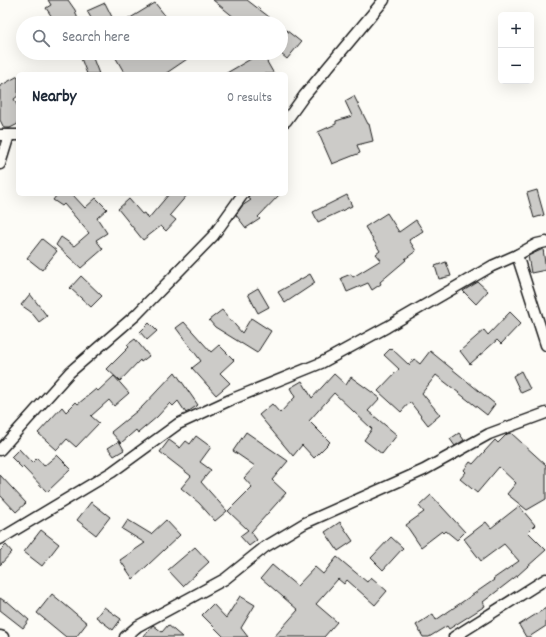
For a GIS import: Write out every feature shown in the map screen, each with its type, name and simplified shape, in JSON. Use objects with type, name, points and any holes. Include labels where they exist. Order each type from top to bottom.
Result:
[{"type":"street","points":[[288,118],[304,96],[384,0]]},
{"type":"street","points":[[0,164],[9,135]]},
{"type":"street","points":[[0,450],[70,372],[136,315],[213,236],[242,196]]},
{"type":"street","points":[[0,539],[112,472],[178,424],[230,400],[321,363],[387,327],[492,266],[517,256],[537,244],[546,242]]},
{"type":"street","points":[[517,256],[546,345]]},
{"type":"street","points":[[125,637],[138,626],[225,579],[265,547],[305,523],[424,470],[488,434],[546,413]]},
{"type":"street","points":[[454,637],[546,579]]},
{"type":"street","points":[[0,636],[4,637]]},
{"type":"building","points":[[48,0],[68,0],[75,10],[77,16],[51,16],[46,8],[51,5]]},
{"type":"building","points":[[213,0],[247,0],[268,16],[233,16]]},
{"type":"building","points":[[105,3],[112,16],[90,16],[87,11]]},
{"type":"building","points":[[155,3],[165,16],[134,16]]},
{"type":"building","points":[[288,32],[301,42],[288,58]]},
{"type":"building","points":[[82,60],[94,60],[98,72],[86,72]]},
{"type":"building","points":[[117,60],[186,60],[168,72],[124,72]]},
{"type":"building","points":[[249,60],[266,60],[273,72],[228,72]]},
{"type":"building","points":[[16,77],[16,98],[14,99],[16,103],[16,125],[10,128],[4,128],[0,120],[0,86]]},
{"type":"building","points":[[354,96],[369,124],[373,141],[357,145],[360,153],[332,164],[318,132],[336,124],[336,121],[352,116],[345,101]]},
{"type":"building","points":[[537,190],[544,215],[534,218],[527,193]]},
{"type":"building","points":[[347,195],[352,206],[318,222],[313,212]]},
{"type":"building","points":[[56,196],[74,196],[85,208],[96,198],[107,209],[97,218],[107,233],[96,240],[103,249],[81,268],[56,245],[61,237],[74,246],[89,233],[64,204],[62,206],[53,200]]},
{"type":"building","points":[[167,196],[186,196],[170,215],[176,220],[166,231],[161,226],[143,240],[118,209],[129,199],[142,214],[144,213],[148,219]]},
{"type":"building","points":[[248,196],[278,196],[258,217],[260,219],[246,228],[236,215],[242,206],[251,200],[248,198]]},
{"type":"building","points":[[387,213],[399,232],[416,220],[423,231],[409,240],[416,251],[380,282],[381,284],[372,290],[368,283],[347,292],[341,278],[351,274],[353,277],[381,260],[376,254],[380,251],[365,227]]},
{"type":"building","points":[[42,239],[57,251],[42,270],[27,258]]},
{"type":"building","points":[[543,249],[546,270],[531,273],[528,256]]},
{"type":"building","points":[[446,262],[451,276],[439,279],[435,266]]},
{"type":"building","points":[[310,274],[315,283],[285,303],[278,292]]},
{"type":"building","points":[[81,276],[102,296],[91,307],[70,288]]},
{"type":"building","points":[[478,282],[488,291],[476,304],[463,291]]},
{"type":"building","points":[[258,288],[269,307],[258,313],[248,294]]},
{"type":"building","points":[[30,294],[47,316],[39,322],[31,312],[21,305]]},
{"type":"building","points":[[222,310],[242,333],[251,318],[271,331],[257,353],[215,327],[209,320]]},
{"type":"building","points":[[510,312],[521,323],[501,344],[497,340],[470,364],[460,351],[484,330],[488,335]]},
{"type":"building","points":[[184,322],[211,352],[219,345],[234,360],[220,373],[230,383],[216,395],[192,368],[201,361],[176,328]]},
{"type":"building","points":[[149,323],[157,331],[147,340],[140,332]]},
{"type":"building","points":[[135,339],[149,356],[141,362],[140,360],[120,381],[107,369],[129,347],[127,345]]},
{"type":"building","points":[[391,348],[409,365],[414,359],[420,364],[430,351],[495,404],[487,415],[436,375],[422,393],[440,415],[428,425],[410,402],[401,412],[378,391],[399,369],[384,355]]},
{"type":"building","points":[[521,371],[530,389],[521,393],[513,376]]},
{"type":"building","points":[[175,372],[198,405],[186,413],[178,401],[173,406],[170,403],[157,417],[138,433],[136,430],[121,443],[111,432],[142,407]]},
{"type":"building","points":[[334,374],[346,385],[351,377],[380,398],[368,411],[397,435],[382,454],[364,440],[372,429],[334,393],[309,421],[330,442],[314,458],[302,445],[293,456],[259,415],[272,404],[280,413],[295,397],[290,388],[302,381],[312,398]]},
{"type":"building","points":[[114,376],[129,393],[114,406],[109,400],[91,416],[99,423],[76,447],[67,439],[57,450],[38,433],[62,407],[66,412],[76,402],[78,404],[96,389],[98,391]]},
{"type":"building","points":[[246,432],[288,461],[272,480],[286,493],[251,532],[257,540],[249,546],[240,536],[248,530],[228,511],[252,487],[244,478],[255,466],[233,451]]},
{"type":"building","points":[[459,433],[464,440],[455,446],[450,439]]},
{"type":"building","points":[[511,433],[546,465],[546,499],[527,510],[507,494],[516,483],[499,467],[477,493],[460,479],[466,472],[464,470],[470,462],[473,464],[495,440],[498,443],[507,434]]},
{"type":"building","points":[[196,436],[211,447],[200,462],[211,470],[201,482],[227,511],[215,521],[199,503],[181,488],[191,476],[160,452],[169,440],[180,448],[186,441],[190,444]]},
{"type":"building","points":[[119,441],[124,450],[114,456],[108,448]]},
{"type":"building","points":[[19,449],[32,463],[37,458],[44,466],[57,455],[71,469],[47,492],[11,457]]},
{"type":"building","points":[[0,475],[26,503],[16,512],[0,495]]},
{"type":"building","points":[[431,495],[465,532],[457,540],[446,531],[444,533],[442,531],[421,547],[406,525],[424,512],[419,506]]},
{"type":"building","points":[[91,502],[110,517],[96,535],[77,520]]},
{"type":"building","points":[[519,506],[535,525],[528,532],[546,550],[518,575],[483,602],[485,606],[449,629],[447,626],[429,637],[423,637],[416,625],[433,614],[436,620],[519,561],[504,544],[481,561],[464,539],[486,522],[491,528]]},
{"type":"building","points":[[128,520],[151,534],[166,520],[180,535],[133,579],[120,560],[145,543],[122,529]]},
{"type":"building","points":[[340,522],[353,541],[338,551],[325,532]]},
{"type":"building","points":[[41,530],[59,544],[42,566],[24,552]]},
{"type":"building","points":[[391,537],[403,548],[383,570],[371,558]]},
{"type":"building","points":[[6,545],[12,552],[0,565],[0,551]]},
{"type":"building","points":[[195,547],[209,562],[183,586],[168,570]]},
{"type":"building","points":[[337,557],[367,582],[371,577],[387,591],[375,605],[347,580],[344,584],[338,579],[316,604],[337,622],[324,637],[274,637],[298,610],[261,578],[272,565],[297,586],[315,567],[323,574]]},
{"type":"building","points":[[52,594],[87,623],[76,637],[66,637],[37,613]]},
{"type":"building","points":[[240,596],[255,605],[241,628],[248,637],[224,637],[202,615],[213,604],[226,618]]},
{"type":"building","points":[[0,598],[6,602],[7,601],[29,620],[23,628],[0,610]]},
{"type":"building","points":[[104,607],[121,619],[113,630],[96,617]]},
{"type":"building","points":[[546,608],[546,626],[529,637],[526,637],[519,625]]},
{"type":"building","points":[[153,625],[162,632],[168,625],[182,637],[143,637]]}]
